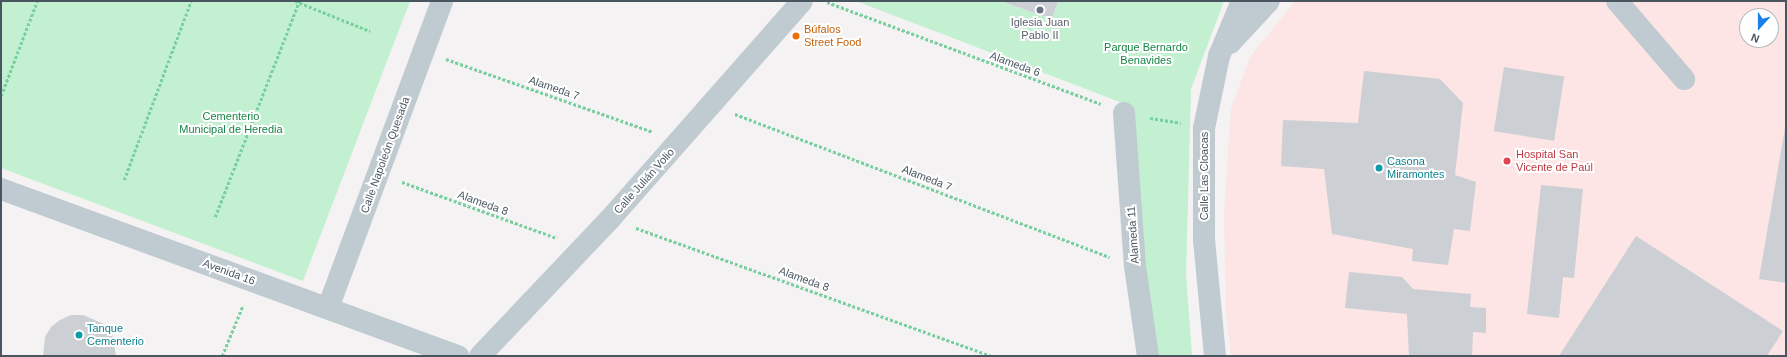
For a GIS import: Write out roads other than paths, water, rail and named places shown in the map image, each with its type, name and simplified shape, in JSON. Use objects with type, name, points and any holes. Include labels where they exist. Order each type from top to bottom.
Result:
[{"type":"street","name":"Calle Napoleón Quesada","points":[[328,308],[442,1]]},
{"type":"street","name":"Calle Las Cloacas","points":[[1215,356],[1204,240],[1204,128],[1219,56],[1242,1]]},
{"type":"street","points":[[1219,56],[1269,1]]},
{"type":"street","points":[[1617,1],[1684,79]]},
{"type":"street","name":"Calle Julián Volio","points":[[480,356],[610,219],[713,105],[794,3]]},
{"type":"street","name":"Alameda 11","points":[[1124,113],[1135,266],[1148,356]]},
{"type":"street","name":"Avenida 16","points":[[1,189],[458,356]]},
{"type":"place","name":"Iglesia Juan Pablo II","points":[[1040,10]]},
{"type":"place","name":"Búfalos Street Food","points":[[796,36]]},
{"type":"place","name":"Hospital San Vicente de Paúl","points":[[1507,161]]},
{"type":"place","name":"Casona Miramontes","points":[[1379,168]]},
{"type":"place","name":"Tanque Cementerio","points":[[79,335]]},
{"type":"park label","name":"Parque Bernardo Benavides","points":[[1146,54]]},
{"type":"park label","name":"Cementerio Municipal de Heredia","points":[[231,123]]}]
